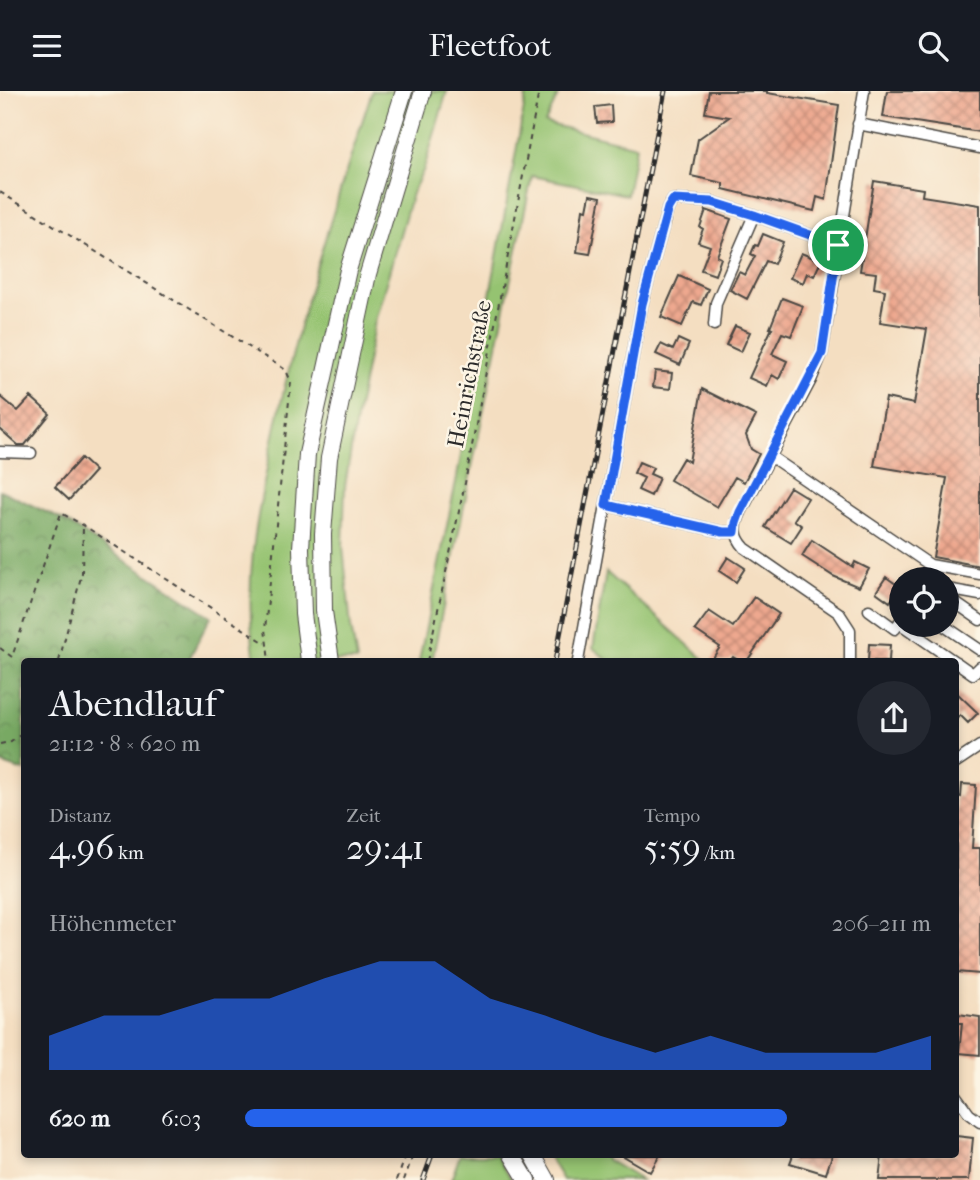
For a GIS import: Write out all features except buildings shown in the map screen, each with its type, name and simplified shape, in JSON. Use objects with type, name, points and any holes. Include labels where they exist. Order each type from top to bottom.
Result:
[{"type":"highway","points":[[309,658],[303,614],[301,548],[307,454],[348,270],[404,91]]},
{"type":"highway","points":[[331,658],[324,611],[323,534],[328,458],[368,274],[423,91]]},
{"type":"highway","points":[[514,1158],[527,1180]]},
{"type":"highway","points":[[535,1158],[547,1180]]},
{"type":"street","points":[[850,658],[850,630],[839,613],[745,548],[738,541],[735,532],[740,512],[822,353],[864,91]]},
{"type":"street","points":[[858,124],[980,148]]},
{"type":"street","points":[[579,658],[642,304],[668,208],[673,200],[712,202],[838,245]]},
{"type":"street","points":[[714,325],[716,303],[754,215]]},
{"type":"street","points":[[0,452],[31,453]]},
{"type":"street","points":[[770,456],[930,565],[980,574]]},
{"type":"street","points":[[606,505],[705,531],[735,532]]},
{"type":"street","points":[[959,591],[980,595]]},
{"type":"street","points":[[959,605],[980,620]]},
{"type":"street","points":[[869,610],[889,625]]},
{"type":"street","points":[[959,636],[980,650]]},
{"type":"street","points":[[921,637],[950,658]]},
{"type":"street","points":[[959,665],[973,674],[980,667]]},
{"type":"street","points":[[959,760],[980,746]]},
{"type":"street","points":[[959,1100],[969,1114],[980,1122]]},
{"type":"path","name":"Heinrichstraße","points":[[428,658],[467,469],[539,91]]},
{"type":"path","points":[[0,192],[286,370],[291,382],[265,629],[268,658]]},
{"type":"path","points":[[0,648],[12,657],[61,513],[83,524],[266,643]]},
{"type":"path","points":[[60,658],[82,573],[83,524]]},
{"type":"path","points":[[0,744],[11,741],[21,733]]},
{"type":"path","points":[[397,1180],[405,1158]]},
{"type":"path","points":[[404,1180],[412,1158]]},
{"type":"green space","points":[[372,91],[447,91],[424,169],[412,193],[375,321],[345,486],[343,547],[356,658],[255,658],[250,604],[257,523],[283,396],[331,221]]},
{"type":"green space","points":[[527,91],[560,91],[545,123],[636,146],[627,195],[532,176],[433,658],[420,658],[457,477]]},
{"type":"green space","points":[[0,490],[63,520],[211,616],[190,658],[21,658],[21,770],[0,763]]},
{"type":"green space","points":[[606,572],[703,658],[605,658],[593,648]]},
{"type":"green space","points":[[459,1158],[499,1158],[512,1180],[451,1180]]},
{"type":"green space","points":[[550,1158],[606,1158],[641,1180],[563,1180]]},
{"type":"railway","points":[[556,658],[665,91]]},
{"type":"railway","points":[[423,1180],[431,1158]]},
{"type":"route","points":[[673,200],[712,202],[838,245],[822,353],[740,512],[735,532],[723,532],[606,505],[642,304],[668,208],[673,200]]}]
